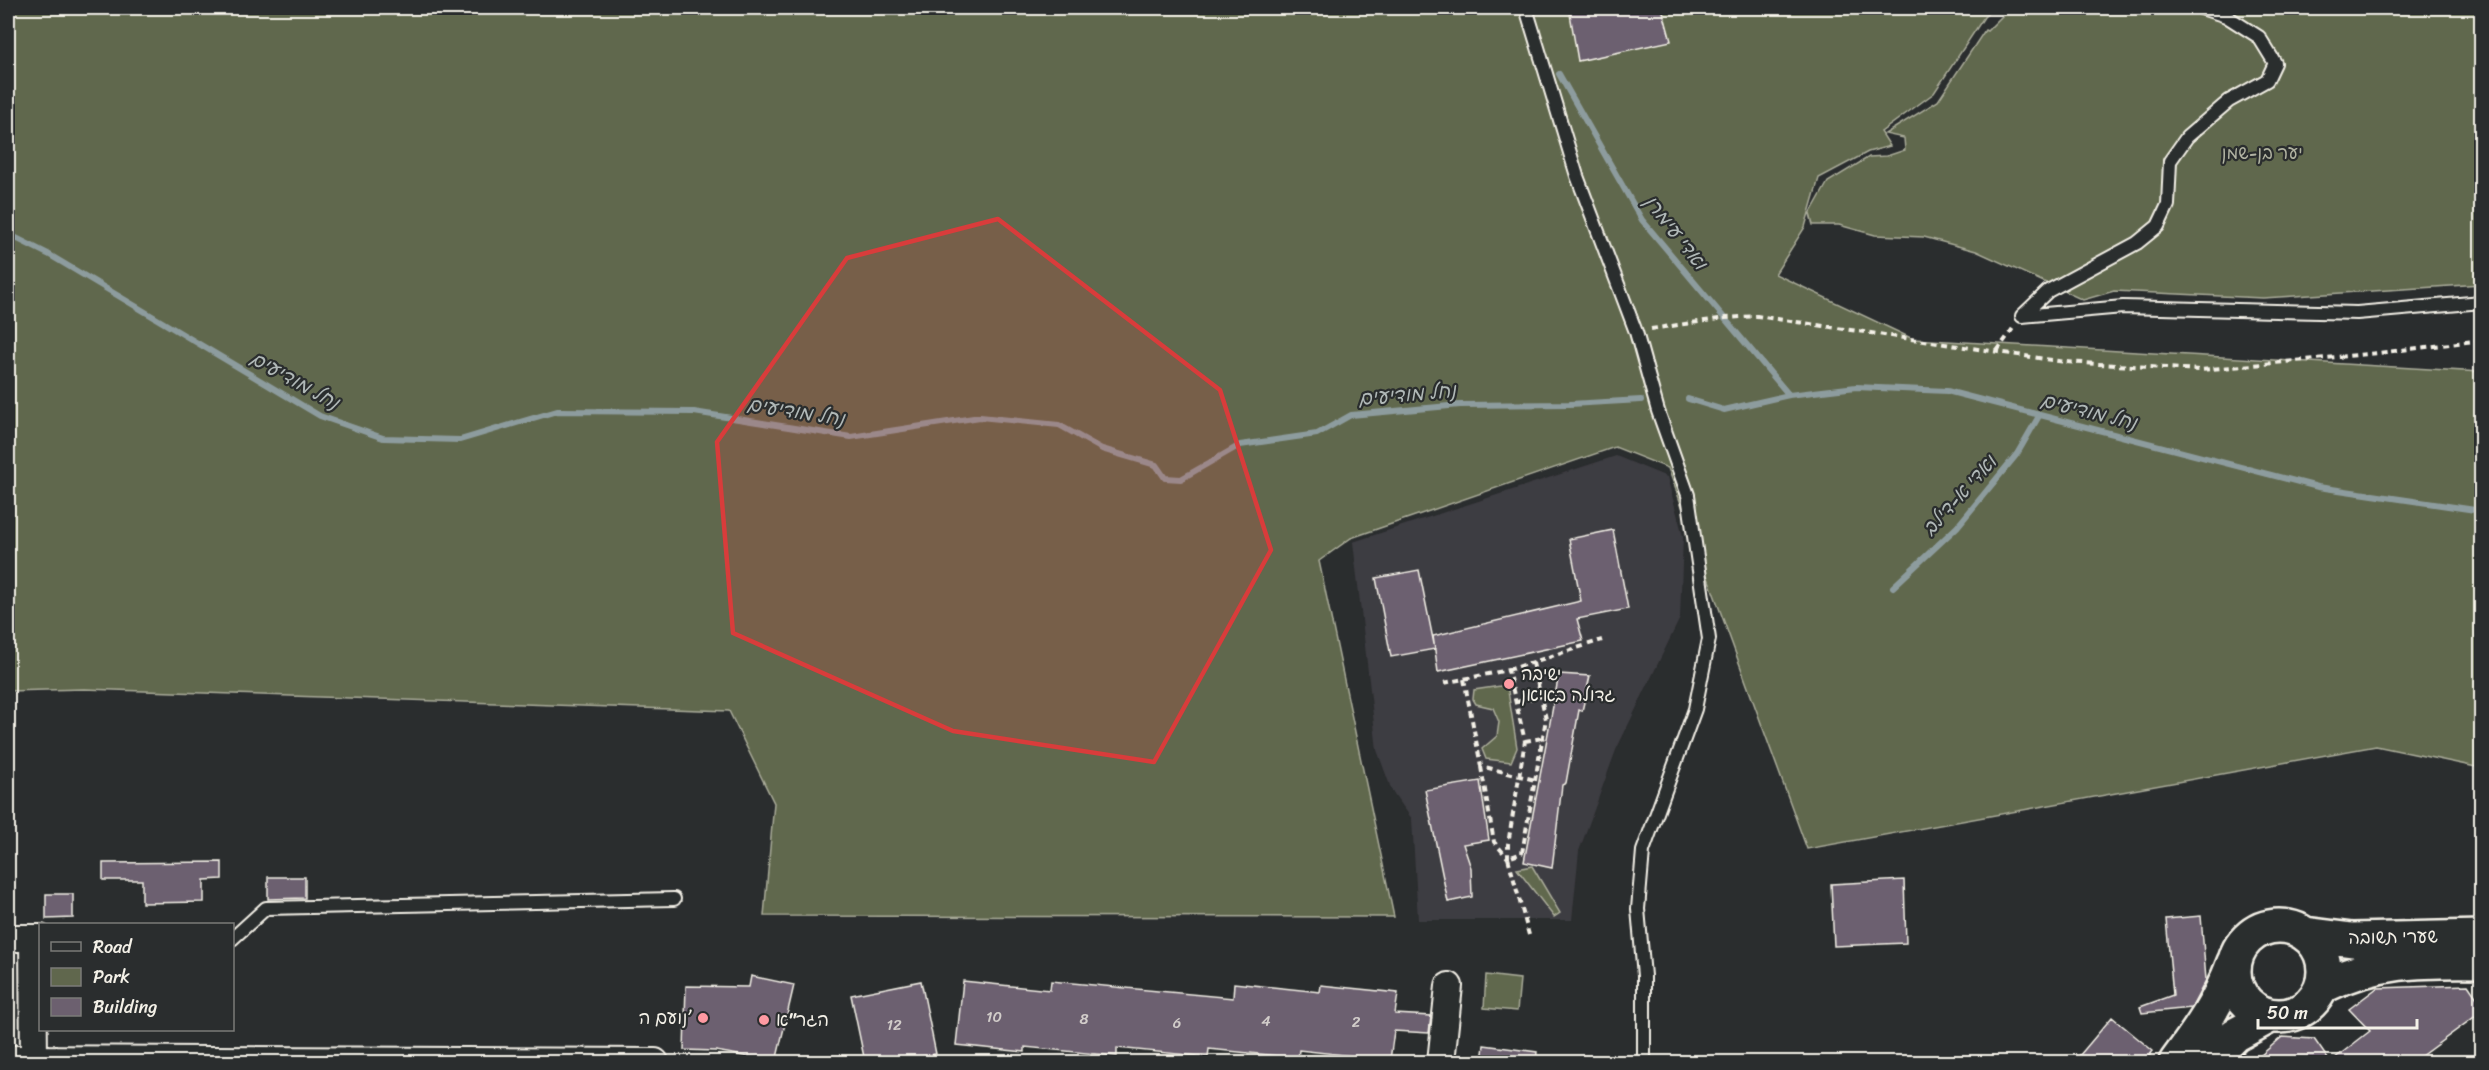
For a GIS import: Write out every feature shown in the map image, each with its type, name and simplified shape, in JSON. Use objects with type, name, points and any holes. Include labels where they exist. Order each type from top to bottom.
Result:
[{"type":"street","points":[[2176,1062],[2210,1016],[2241,946],[2254,934],[2270,927],[2288,927],[2305,934],[2317,946],[2324,963],[2324,980],[2317,997],[2304,1009],[2288,1016],[2270,1016],[2253,1009],[2241,996],[2234,980],[2234,962]]},
{"type":"street","name":"שערי תשובה","points":[[2305,934],[2352,940],[2481,937]]},
{"type":"street","points":[[27,938],[34,1060]]},
{"type":"street","name":"שערי תשובה","points":[[2321,987],[2344,976],[2394,962],[2481,961]]},
{"type":"street","points":[[1441,1062],[1449,986]]},
{"type":"street","points":[[2208,1062],[2235,1035],[2270,1016]]},
{"type":"street","points":[[8,1059],[655,1062]]},
{"type":"lane","points":[[1526,8],[1577,176],[1636,332],[1658,411],[1688,495],[1709,639],[1695,709],[1643,851],[1638,909],[1644,976],[1644,1062]]},
{"type":"lane","points":[[2022,316],[2048,291],[2136,243],[2158,226],[2168,205],[2170,161],[2187,137],[2229,101],[2267,80],[2275,63],[2259,37],[2226,16],[2201,8]]},
{"type":"lane","points":[[2022,316],[2123,307],[2357,314],[2481,302]]},
{"type":"lane","points":[[234,937],[266,908],[674,899]]},
{"type":"path","points":[[1636,332],[1725,318],[1757,316],[2101,366],[2200,370],[2378,353],[2481,340]]},
{"type":"path","points":[[1997,351],[2022,316]]},
{"type":"path","points":[[1444,683],[1508,670],[1602,640]]},
{"type":"path","points":[[1508,858],[1522,853],[1546,719],[1533,663]]},
{"type":"path","points":[[1508,670],[1525,741],[1508,844],[1508,858],[1529,935]]},
{"type":"path","points":[[1464,679],[1494,842],[1508,858]]},
{"type":"path","points":[[1517,702],[1540,696]]},
{"type":"path","points":[[1525,741],[1542,738]]},
{"type":"path","points":[[1481,766],[1535,780]]},
{"type":"highlighted area","points":[[998,219],[1220,390],[1271,550],[1154,762],[953,731],[733,633],[717,442],[847,258]]},
{"type":"shaded area","name":"ישיבה גדולה באיאן","points":[[1616,456],[1667,477],[1683,536],[1680,618],[1616,750],[1579,851],[1572,920],[1418,920],[1412,819],[1392,791],[1377,750],[1353,542]]},
{"type":"green space","points":[[8,8],[1994,8],[1984,17],[1934,93],[1881,132],[1890,146],[1868,152],[1819,178],[1805,227],[1775,274],[1913,339],[2481,372],[2481,768],[2376,746],[1807,849],[1668,468],[1615,447],[1351,538],[1319,561],[1394,917],[764,916],[774,803],[729,711],[84,689],[8,691]]},
{"type":"green space","name":"יער בן-שמן","points":[[2010,8],[2481,8],[2481,284],[2263,298],[2114,291],[2083,300],[1976,251],[1924,237],[1875,235],[1839,225],[1813,225],[1810,214],[1828,182],[1869,157],[1887,156],[1905,150],[1904,138],[1885,134],[1938,101],[1985,30],[1987,31]]},
{"type":"green space","points":[[1507,685],[1517,748],[1511,762],[1486,759],[1482,749],[1497,736],[1499,722],[1493,708],[1476,704],[1473,699],[1474,690]]},
{"type":"green space","points":[[1532,866],[1560,913],[1554,917],[1517,869]]},
{"type":"green space","points":[[1486,975],[1520,979],[1517,1011],[1484,1008]]},
{"type":"building","points":[[1569,8],[1662,8],[1671,41],[1578,61]]},
{"type":"building","points":[[1613,530],[1628,609],[1577,619],[1583,641],[1438,672],[1433,636],[1581,601],[1569,539]]},
{"type":"building","points":[[1419,570],[1435,649],[1391,657],[1376,578]]},
{"type":"building","points":[[1559,674],[1590,676],[1582,711],[1579,710],[1566,783],[1562,785],[1552,868],[1524,862]]},
{"type":"building","points":[[1480,781],[1489,840],[1463,844],[1471,868],[1472,897],[1448,902],[1425,790]]},
{"type":"building","points":[[222,862],[222,879],[204,880],[204,902],[142,903],[142,880],[103,880],[103,863]]},
{"type":"building","points":[[268,877],[305,877],[305,898],[268,899]]},
{"type":"building","points":[[1904,880],[1906,943],[1834,946],[1831,884]]},
{"type":"building","points":[[46,894],[73,894],[73,918],[46,919]]},
{"type":"building","points":[[2201,916],[2206,980],[2193,1005],[2191,1008],[2142,1013],[2140,1007],[2173,995],[2166,919]]},
{"type":"building","points":[[751,976],[794,985],[776,1062],[716,1051],[684,1050],[686,986],[749,987]]},
{"type":"building","points":[[921,981],[936,1054],[891,1062],[865,1062],[851,995]]},
{"type":"building","points":[[963,981],[1050,990],[1051,981],[1233,998],[1234,983],[1320,992],[1321,985],[1398,993],[1395,1014],[1431,1016],[1429,1033],[1394,1031],[1390,1060],[1299,1050],[1298,1058],[1209,1049],[1208,1057],[1117,1048],[1117,1056],[1025,1047],[1025,1052],[956,1045]]},
{"type":"building","points":[[2468,985],[2481,1004],[2481,1012],[2413,1062],[2330,1062],[2370,1031],[2349,1009],[2377,988]]},
{"type":"building","points":[[2112,1017],[2153,1051],[2144,1062],[2074,1062]]},
{"type":"building","points":[[2282,1037],[2314,1039],[2330,1062],[2253,1062]]},
{"type":"building","points":[[1484,1045],[1537,1052],[1536,1062],[1482,1062]]},
{"type":"waterway","name":"ואדי עימרן","points":[[1559,74],[1642,220],[1789,395]]},
{"type":"waterway","name":"נחל מודיעים","points":[[8,234],[48,254],[320,416],[383,438],[460,440],[557,411],[694,412],[851,437],[980,417],[1059,425],[1102,449],[1156,465],[1165,478],[1181,479],[1240,445],[1317,434],[1351,415],[1460,405],[1570,404],[1641,400]]},
{"type":"waterway","name":"נחל מודיעים","points":[[1688,399],[1724,410],[1789,395],[1856,387],[1947,391],[2318,487],[2482,511]]},
{"type":"waterway","name":"ואדי א-דילב","points":[[1893,587],[1957,527],[2017,454],[2039,416]]},
{"type":"place","name":"ישיבה גדולה באיאן","points":[[1509,684]]},
{"type":"place","name":"נועם ה’","points":[[703,1018]]},
{"type":"place","name":"הגר\"א","points":[[764,1020]]}]
